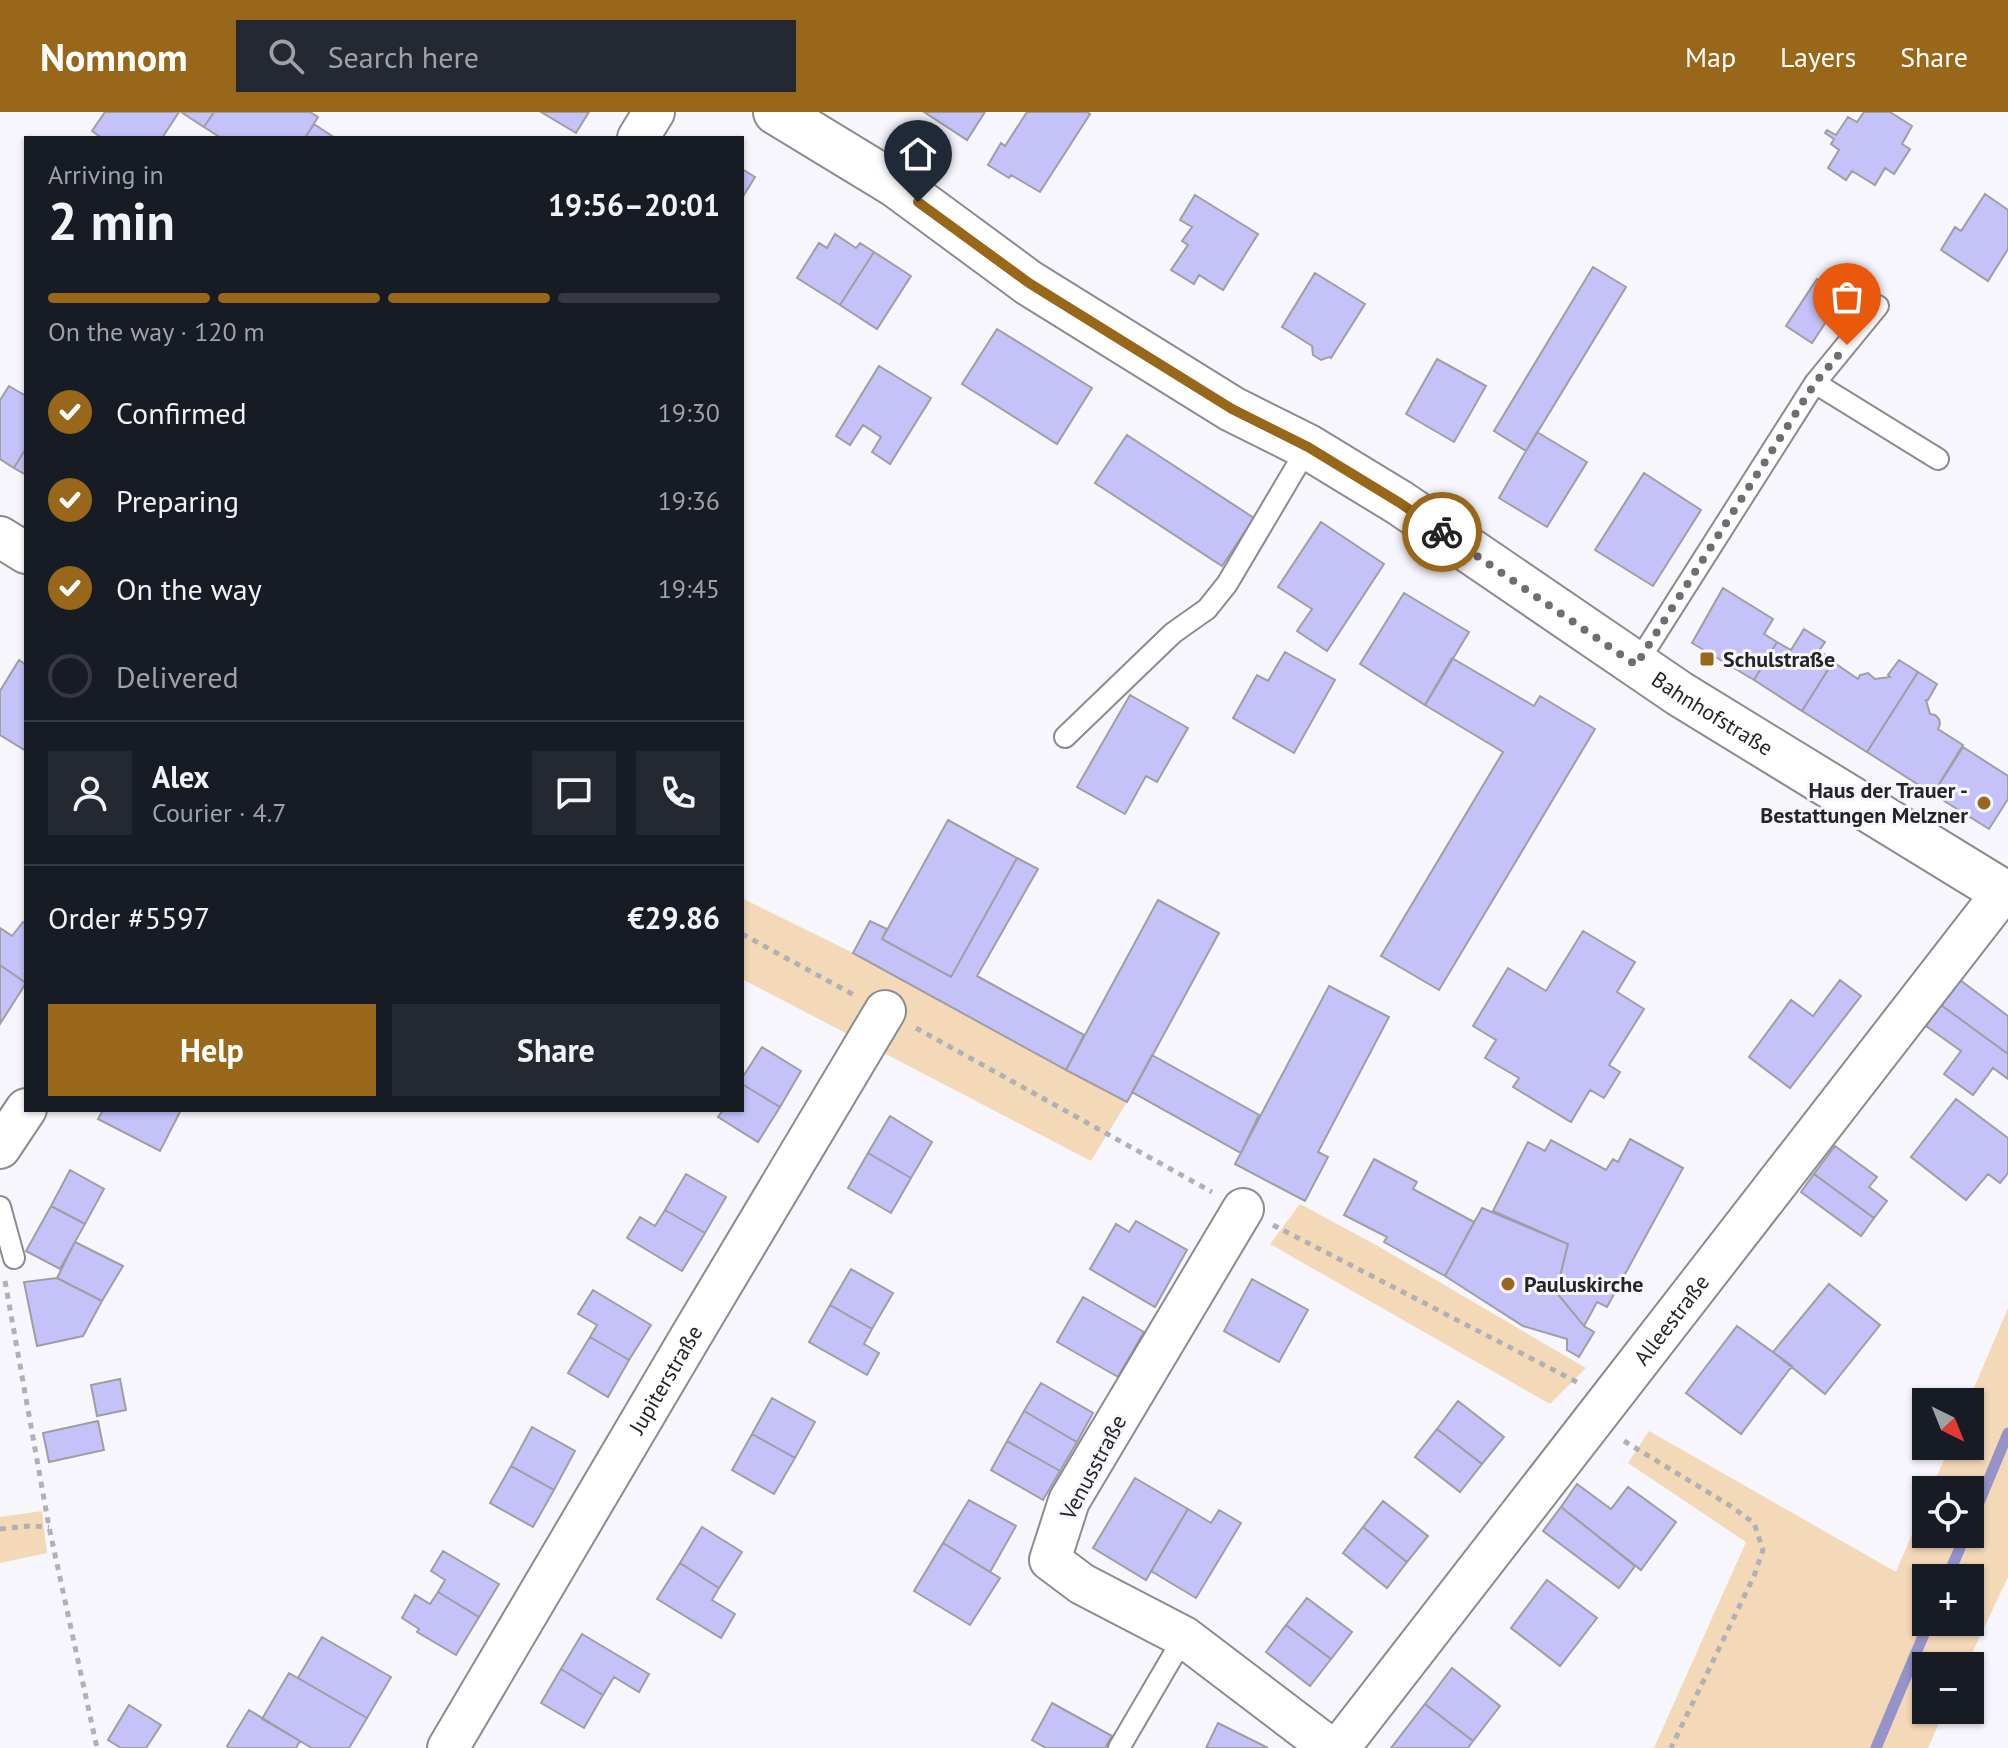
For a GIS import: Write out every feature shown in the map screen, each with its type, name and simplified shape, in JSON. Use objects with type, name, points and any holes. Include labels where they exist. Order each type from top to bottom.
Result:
[{"type":"main road","name":"Bahnhofstraße","points":[[776,112],[896,185],[1029,283],[1232,409],[1308,447],[1400,503],[1680,694],[2006,894]]},
{"type":"street","points":[[639,136],[654,112]]},
{"type":"street","points":[[0,537],[24,552]]},
{"type":"street","name":"Alleestraße","points":[[1339,1748],[2006,894]]},
{"type":"street","name":"Jupiterstraße","points":[[448,1748],[885,1011]]},
{"type":"street","points":[[0,1148],[24,1112]]},
{"type":"street","name":"Venusstraße","points":[[1243,1209],[1069,1501],[1050,1560],[1082,1584],[1184,1637],[1330,1748]]},
{"type":"lane","points":[[1636,665],[1815,383],[1878,306]]},
{"type":"lane","points":[[1815,383],[1938,459]]},
{"type":"lane","points":[[1065,737],[1173,633],[1207,609],[1227,584],[1308,447]]},
{"type":"lane","points":[[0,1207],[14,1258]]},
{"type":"lane","points":[[1119,1748],[1184,1637]]},
{"type":"path","points":[[744,935],[1243,1209],[1601,1411],[1754,1523],[1763,1550],[1754,1576],[1671,1748]]},
{"type":"path","points":[[14,1258],[5,1281],[49,1527],[97,1748]]},
{"type":"path","points":[[0,1529],[49,1527]]},
{"type":"shaded area","points":[[744,899],[853,953],[1127,1102],[1091,1161],[744,980]]},
{"type":"shaded area","points":[[1300,1204],[1586,1368],[1550,1404],[1270,1244]]},
{"type":"shaded area","points":[[2008,1308],[2008,1577],[1984,1628],[1984,1564],[1912,1564],[1912,1636],[1980,1636],[1973,1652],[1912,1652],[1912,1724],[1939,1724],[1928,1748],[1654,1748],[1746,1542],[1628,1463],[1649,1431],[1896,1572],[1912,1534],[1912,1548],[1984,1548],[1984,1476],[1937,1476],[1944,1460],[1984,1460],[1984,1388],[1974,1388]]},
{"type":"shaded area","points":[[42,1511],[47,1553],[0,1563],[0,1517]]},
{"type":"building","points":[[105,112],[179,112],[163,136],[99,136],[92,131]]},
{"type":"building","points":[[181,112],[214,112],[204,127]]},
{"type":"building","points":[[214,112],[310,112],[318,117],[306,136],[218,136],[204,127]]},
{"type":"building","points":[[541,112],[589,112],[576,133]]},
{"type":"building","points":[[924,112],[985,112],[967,140]]},
{"type":"building","points":[[1027,112],[1090,114],[1040,192],[988,165],[1001,143],[1005,146]]},
{"type":"building","points":[[1864,112],[1890,112],[1912,126],[1902,144],[1910,149],[1894,174],[1885,168],[1875,185],[1852,171],[1846,180],[1828,168],[1839,150],[1831,144],[1834,139],[1825,133],[1827,130],[1836,135],[1848,117],[1857,122]]},
{"type":"building","points":[[314,124],[332,136],[306,136]]},
{"type":"building","points":[[744,170],[755,177],[744,195]]},
{"type":"building","points":[[1985,194],[2008,210],[2008,249],[1988,281],[1941,250],[1955,227],[1961,231]]},
{"type":"building","points":[[1195,195],[1258,234],[1223,290],[1199,275],[1194,284],[1171,270],[1188,245],[1182,241],[1192,227],[1180,220]]},
{"type":"building","points":[[835,234],[856,248],[860,243],[874,252],[840,305],[797,278],[819,243],[827,248]]},
{"type":"building","points":[[874,252],[911,276],[877,329],[840,305]]},
{"type":"building","points":[[1593,267],[1626,287],[1526,451],[1494,431]]},
{"type":"building","points":[[1315,273],[1365,304],[1331,358],[1321,360],[1313,355],[1312,346],[1282,327]]},
{"type":"building","points":[[1817,279],[1843,296],[1812,343],[1786,326]]},
{"type":"building","points":[[997,329],[1092,388],[1057,444],[962,384]]},
{"type":"building","points":[[1437,359],[1486,386],[1454,442],[1406,414]]},
{"type":"building","points":[[879,366],[931,398],[890,464],[872,452],[881,437],[863,425],[850,445],[836,436]]},
{"type":"building","points":[[9,386],[24,395],[24,451],[14,468],[0,459],[0,400]]},
{"type":"building","points":[[1537,432],[1587,462],[1547,527],[1499,498]]},
{"type":"building","points":[[1127,435],[1254,518],[1222,566],[1095,483]]},
{"type":"building","points":[[24,451],[24,474],[14,468]]},
{"type":"building","points":[[1644,473],[1701,510],[1653,586],[1595,550]]},
{"type":"building","points":[[1321,522],[1384,564],[1327,651],[1297,631],[1312,609],[1278,587]]},
{"type":"building","points":[[1723,588],[1773,619],[1764,634],[1777,642],[1754,680],[1692,643]]},
{"type":"building","points":[[1404,593],[1469,632],[1425,705],[1360,664]]},
{"type":"building","points":[[1804,629],[1825,642],[1819,651],[1834,660],[1802,711],[1754,680],[1777,642],[1791,650]]},
{"type":"building","points":[[1285,652],[1335,680],[1294,753],[1233,718],[1257,675],[1268,681]]},
{"type":"building","points":[[1452,658],[1534,706],[1540,696],[1595,729],[1439,990],[1381,956],[1503,752],[1425,705]]},
{"type":"building","points":[[19,660],[24,664],[24,750],[0,735],[0,691]]},
{"type":"building","points":[[1899,660],[1918,672],[1867,752],[1802,711],[1833,662],[1858,679],[1860,675],[1868,673],[1875,679],[1890,677],[1888,675]]},
{"type":"building","points":[[1918,672],[1937,684],[1926,700],[1930,714],[1939,719],[1938,729],[1963,745],[1933,794],[1867,752]]},
{"type":"building","points":[[1130,695],[1188,728],[1157,782],[1146,776],[1125,814],[1077,787]]},
{"type":"building","points":[[1963,747],[2008,776],[2008,799],[1989,829],[1933,794]]},
{"type":"building","points":[[948,820],[1017,858],[951,977],[882,939]]},
{"type":"building","points":[[1017,858],[1038,869],[977,976],[1084,1035],[1066,1070],[853,953],[870,921],[887,929],[882,939],[951,977]]},
{"type":"building","points":[[1158,900],[1219,933],[1127,1102],[1066,1070]]},
{"type":"building","points":[[24,923],[24,982],[0,965],[0,928],[12,936]]},
{"type":"building","points":[[1583,931],[1635,962],[1617,992],[1644,1009],[1609,1065],[1620,1072],[1604,1098],[1590,1090],[1571,1122],[1513,1087],[1519,1078],[1485,1058],[1496,1040],[1473,1026],[1508,968],[1546,991]]},
{"type":"building","points":[[0,965],[24,982],[24,986],[0,1024]]},
{"type":"building","points":[[1840,980],[1861,996],[1790,1088],[1749,1057],[1791,1000],[1813,1016]]},
{"type":"building","points":[[1960,980],[2008,1016],[2008,1054],[1941,1005]]},
{"type":"building","points":[[1329,986],[1389,1017],[1318,1152],[1328,1157],[1305,1201],[1235,1164]]},
{"type":"building","points":[[1941,1005],[2008,1054],[2008,1079],[1993,1068],[1973,1095],[1944,1074],[1961,1051],[1926,1026]]},
{"type":"building","points":[[762,1047],[801,1071],[780,1107],[744,1085],[744,1075]]},
{"type":"building","points":[[1152,1055],[1259,1115],[1241,1153],[1132,1092]]},
{"type":"building","points":[[744,1085],[780,1107],[758,1142],[718,1117],[722,1112],[744,1112]]},
{"type":"building","points":[[1956,1099],[2008,1138],[2008,1173],[2000,1183],[1988,1174],[1966,1200],[1911,1157]]},
{"type":"building","points":[[102,1112],[180,1112],[160,1151],[98,1119]]},
{"type":"building","points":[[890,1116],[932,1142],[911,1178],[868,1153]]},
{"type":"building","points":[[1630,1139],[1683,1168],[1607,1307],[1597,1302],[1584,1326],[1556,1292],[1568,1244],[1493,1211],[1528,1142],[1545,1151],[1551,1140],[1606,1170],[1613,1159],[1618,1162]]},
{"type":"building","points":[[1835,1146],[1877,1177],[1869,1187],[1887,1201],[1874,1218],[1814,1174]]},
{"type":"building","points":[[868,1153],[911,1178],[891,1213],[848,1188]]},
{"type":"building","points":[[1374,1159],[1417,1182],[1413,1189],[1474,1222],[1445,1276],[1384,1242],[1387,1237],[1344,1215]]},
{"type":"building","points":[[70,1170],[104,1189],[85,1224],[51,1206]]},
{"type":"building","points":[[686,1174],[726,1197],[705,1233],[665,1210]]},
{"type":"building","points":[[1814,1174],[1874,1218],[1861,1236],[1801,1192]]},
{"type":"building","points":[[51,1206],[85,1224],[60,1269],[26,1251]]},
{"type":"building","name":"Pauluskirche","points":[[1482,1208],[1568,1244],[1556,1292],[1584,1326],[1594,1332],[1579,1357],[1567,1350],[1567,1339],[1523,1326],[1445,1276]]},
{"type":"building","points":[[665,1210],[705,1233],[682,1271],[627,1238],[640,1217],[655,1226]]},
{"type":"building","points":[[1136,1221],[1187,1250],[1155,1307],[1090,1269],[1116,1224],[1129,1232]]},
{"type":"building","points":[[75,1242],[123,1266],[102,1301],[57,1278]]},
{"type":"building","points":[[851,1269],[893,1293],[872,1329],[830,1305]]},
{"type":"building","points":[[57,1278],[102,1301],[83,1336],[37,1346],[24,1282]]},
{"type":"building","points":[[1252,1279],[1308,1310],[1279,1362],[1224,1331]]},
{"type":"building","points":[[1829,1284],[1880,1325],[1825,1394],[1773,1352]]},
{"type":"building","points":[[593,1290],[651,1325],[629,1360],[590,1337],[597,1325],[578,1314]]},
{"type":"building","points":[[1083,1297],[1144,1332],[1118,1377],[1057,1342]]},
{"type":"building","points":[[830,1305],[872,1329],[864,1344],[879,1353],[867,1375],[809,1342]]},
{"type":"building","points":[[1737,1326],[1792,1366],[1741,1434],[1686,1393]]},
{"type":"building","points":[[590,1337],[629,1360],[608,1397],[568,1373]]},
{"type":"building","points":[[120,1379],[126,1410],[97,1416],[91,1385]]},
{"type":"building","points":[[1041,1383],[1093,1413],[1077,1442],[1024,1411]]},
{"type":"building","points":[[772,1398],[815,1422],[795,1458],[752,1434]]},
{"type":"building","points":[[1458,1401],[1504,1437],[1482,1464],[1437,1429]]},
{"type":"building","points":[[1024,1411],[1077,1442],[1060,1471],[1007,1441]]},
{"type":"building","points":[[98,1421],[104,1450],[49,1462],[43,1433]]},
{"type":"building","points":[[532,1427],[575,1451],[554,1490],[511,1466]]},
{"type":"building","points":[[1437,1429],[1482,1464],[1460,1492],[1415,1457]]},
{"type":"building","points":[[752,1434],[795,1458],[774,1494],[732,1470]]},
{"type":"building","points":[[1007,1441],[1060,1471],[1043,1500],[991,1470]]},
{"type":"building","points":[[511,1466],[554,1490],[533,1527],[490,1503]]},
{"type":"building","points":[[1135,1478],[1188,1509],[1146,1580],[1093,1548]]},
{"type":"building","points":[[1577,1484],[1611,1509],[1628,1487],[1676,1522],[1641,1570],[1561,1507]]},
{"type":"building","points":[[969,1500],[1016,1526],[990,1572],[943,1543]]},
{"type":"building","points":[[1383,1501],[1428,1536],[1407,1562],[1363,1527]]},
{"type":"building","points":[[1561,1507],[1635,1566],[1619,1588],[1543,1531]]},
{"type":"building","points":[[1188,1509],[1211,1523],[1219,1510],[1241,1523],[1196,1598],[1151,1571]]},
{"type":"building","points":[[702,1527],[742,1552],[719,1588],[680,1563]]},
{"type":"building","points":[[1363,1527],[1407,1562],[1387,1588],[1343,1553]]},
{"type":"building","points":[[943,1543],[1000,1578],[970,1625],[914,1591]]},
{"type":"building","points":[[443,1551],[499,1584],[479,1617],[438,1592],[445,1580],[431,1571]]},
{"type":"building","points":[[680,1563],[719,1588],[712,1600],[735,1614],[721,1638],[657,1599]]},
{"type":"building","points":[[1547,1580],[1597,1618],[1560,1666],[1511,1628]]},
{"type":"building","points":[[438,1592],[479,1617],[456,1655],[417,1632],[419,1629],[402,1618],[415,1595],[430,1604]]},
{"type":"building","points":[[1307,1598],[1352,1632],[1331,1659],[1286,1625]]},
{"type":"building","points":[[1286,1625],[1331,1659],[1310,1686],[1266,1652]]},
{"type":"building","points":[[582,1634],[649,1674],[639,1692],[614,1677],[603,1695],[561,1669]]},
{"type":"building","points":[[322,1637],[391,1677],[367,1718],[298,1678]]},
{"type":"building","points":[[1452,1668],[1500,1706],[1473,1741],[1425,1704]]},
{"type":"building","points":[[561,1669],[603,1695],[584,1728],[541,1703]]},
{"type":"building","points":[[289,1673],[367,1718],[349,1748],[312,1748],[262,1719]]},
{"type":"building","points":[[1052,1703],[1112,1736],[1105,1748],[1046,1748],[1032,1740]]},
{"type":"building","points":[[1425,1704],[1473,1741],[1468,1748],[1391,1748]]},
{"type":"building","points":[[129,1705],[161,1725],[146,1748],[121,1748],[108,1740]]},
{"type":"building","points":[[249,1710],[300,1741],[296,1748],[229,1748],[227,1746]]},
{"type":"building","points":[[1218,1723],[1268,1748],[1206,1748]]},
{"type":"waterway","points":[[1984,1490],[2008,1433]]},
{"type":"waterway","points":[[1953,1564],[1960,1548]]},
{"type":"waterway","points":[[1876,1748],[1923,1636]]},
{"type":"way so far","points":[[1442,532],[1636,665],[1815,383],[1847,345]]},
{"type":"place","name":"Schulstraße","points":[[1707,659]]},
{"type":"place","name":"Haus der Trauer - Bestattungen Melzner","points":[[1984,803]]},
{"type":"place","name":"Pauluskirche","points":[[1508,1284]]},
{"type":"route","points":[[918,202],[1029,283],[1232,409],[1308,447],[1442,532]]}]
